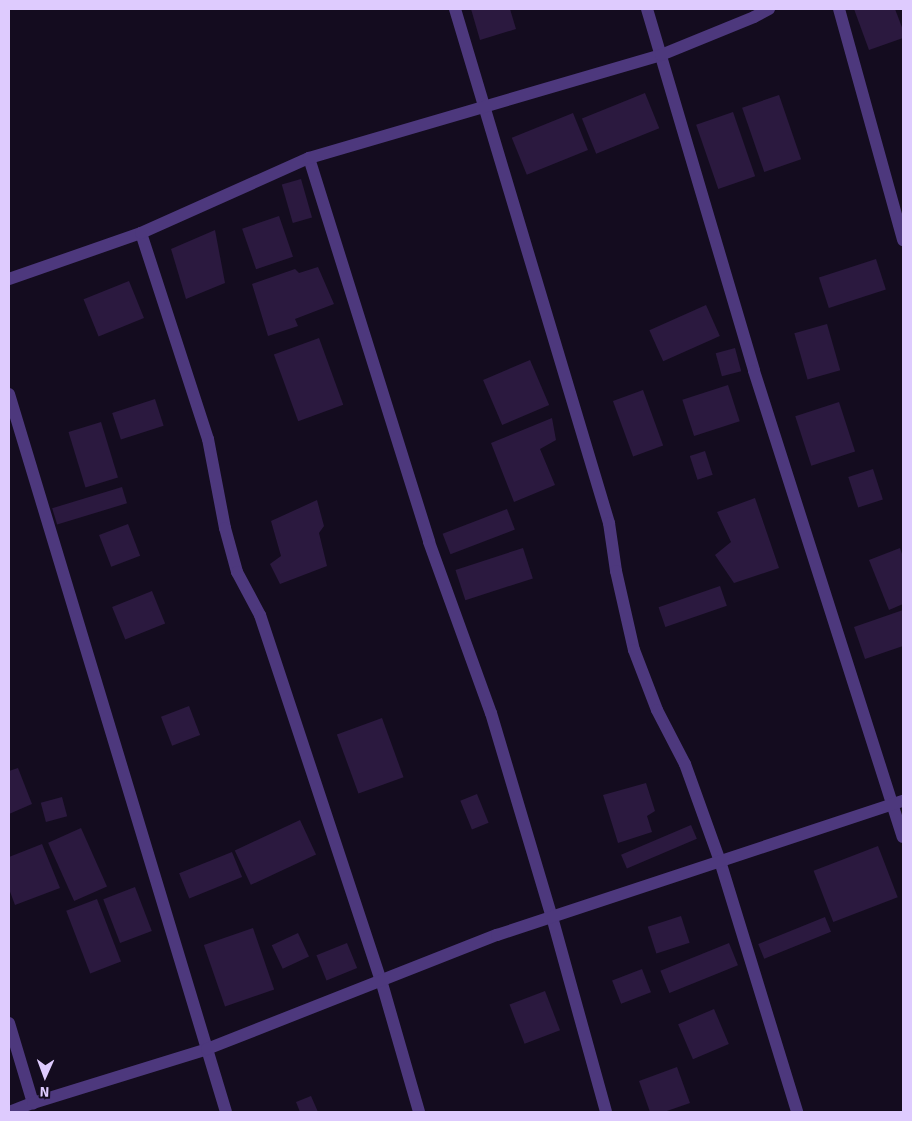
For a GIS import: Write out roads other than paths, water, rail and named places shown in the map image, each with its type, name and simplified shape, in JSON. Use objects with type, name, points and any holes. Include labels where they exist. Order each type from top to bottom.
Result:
[{"type":"street","points":[[455,9],[486,104],[610,523],[617,579],[634,650],[657,710],[685,764],[720,861],[797,1112]]},
{"type":"street","points":[[646,9],[754,371],[898,803],[903,837]]},
{"type":"street","points":[[9,279],[141,233],[308,158],[486,104],[660,55],[754,17],[769,9]]},
{"type":"street","points":[[839,9],[903,240]]},
{"type":"street","points":[[308,158],[429,542],[491,713],[552,917],[606,1112]]},
{"type":"street","points":[[141,233],[208,439],[225,528],[237,572],[260,615],[381,980],[419,1112]]},
{"type":"street","points":[[9,394],[226,1112]]},
{"type":"street","points":[[9,1112],[32,1103],[207,1049],[497,935],[898,803]]},
{"type":"street","points":[[9,1023],[32,1103]]}]
